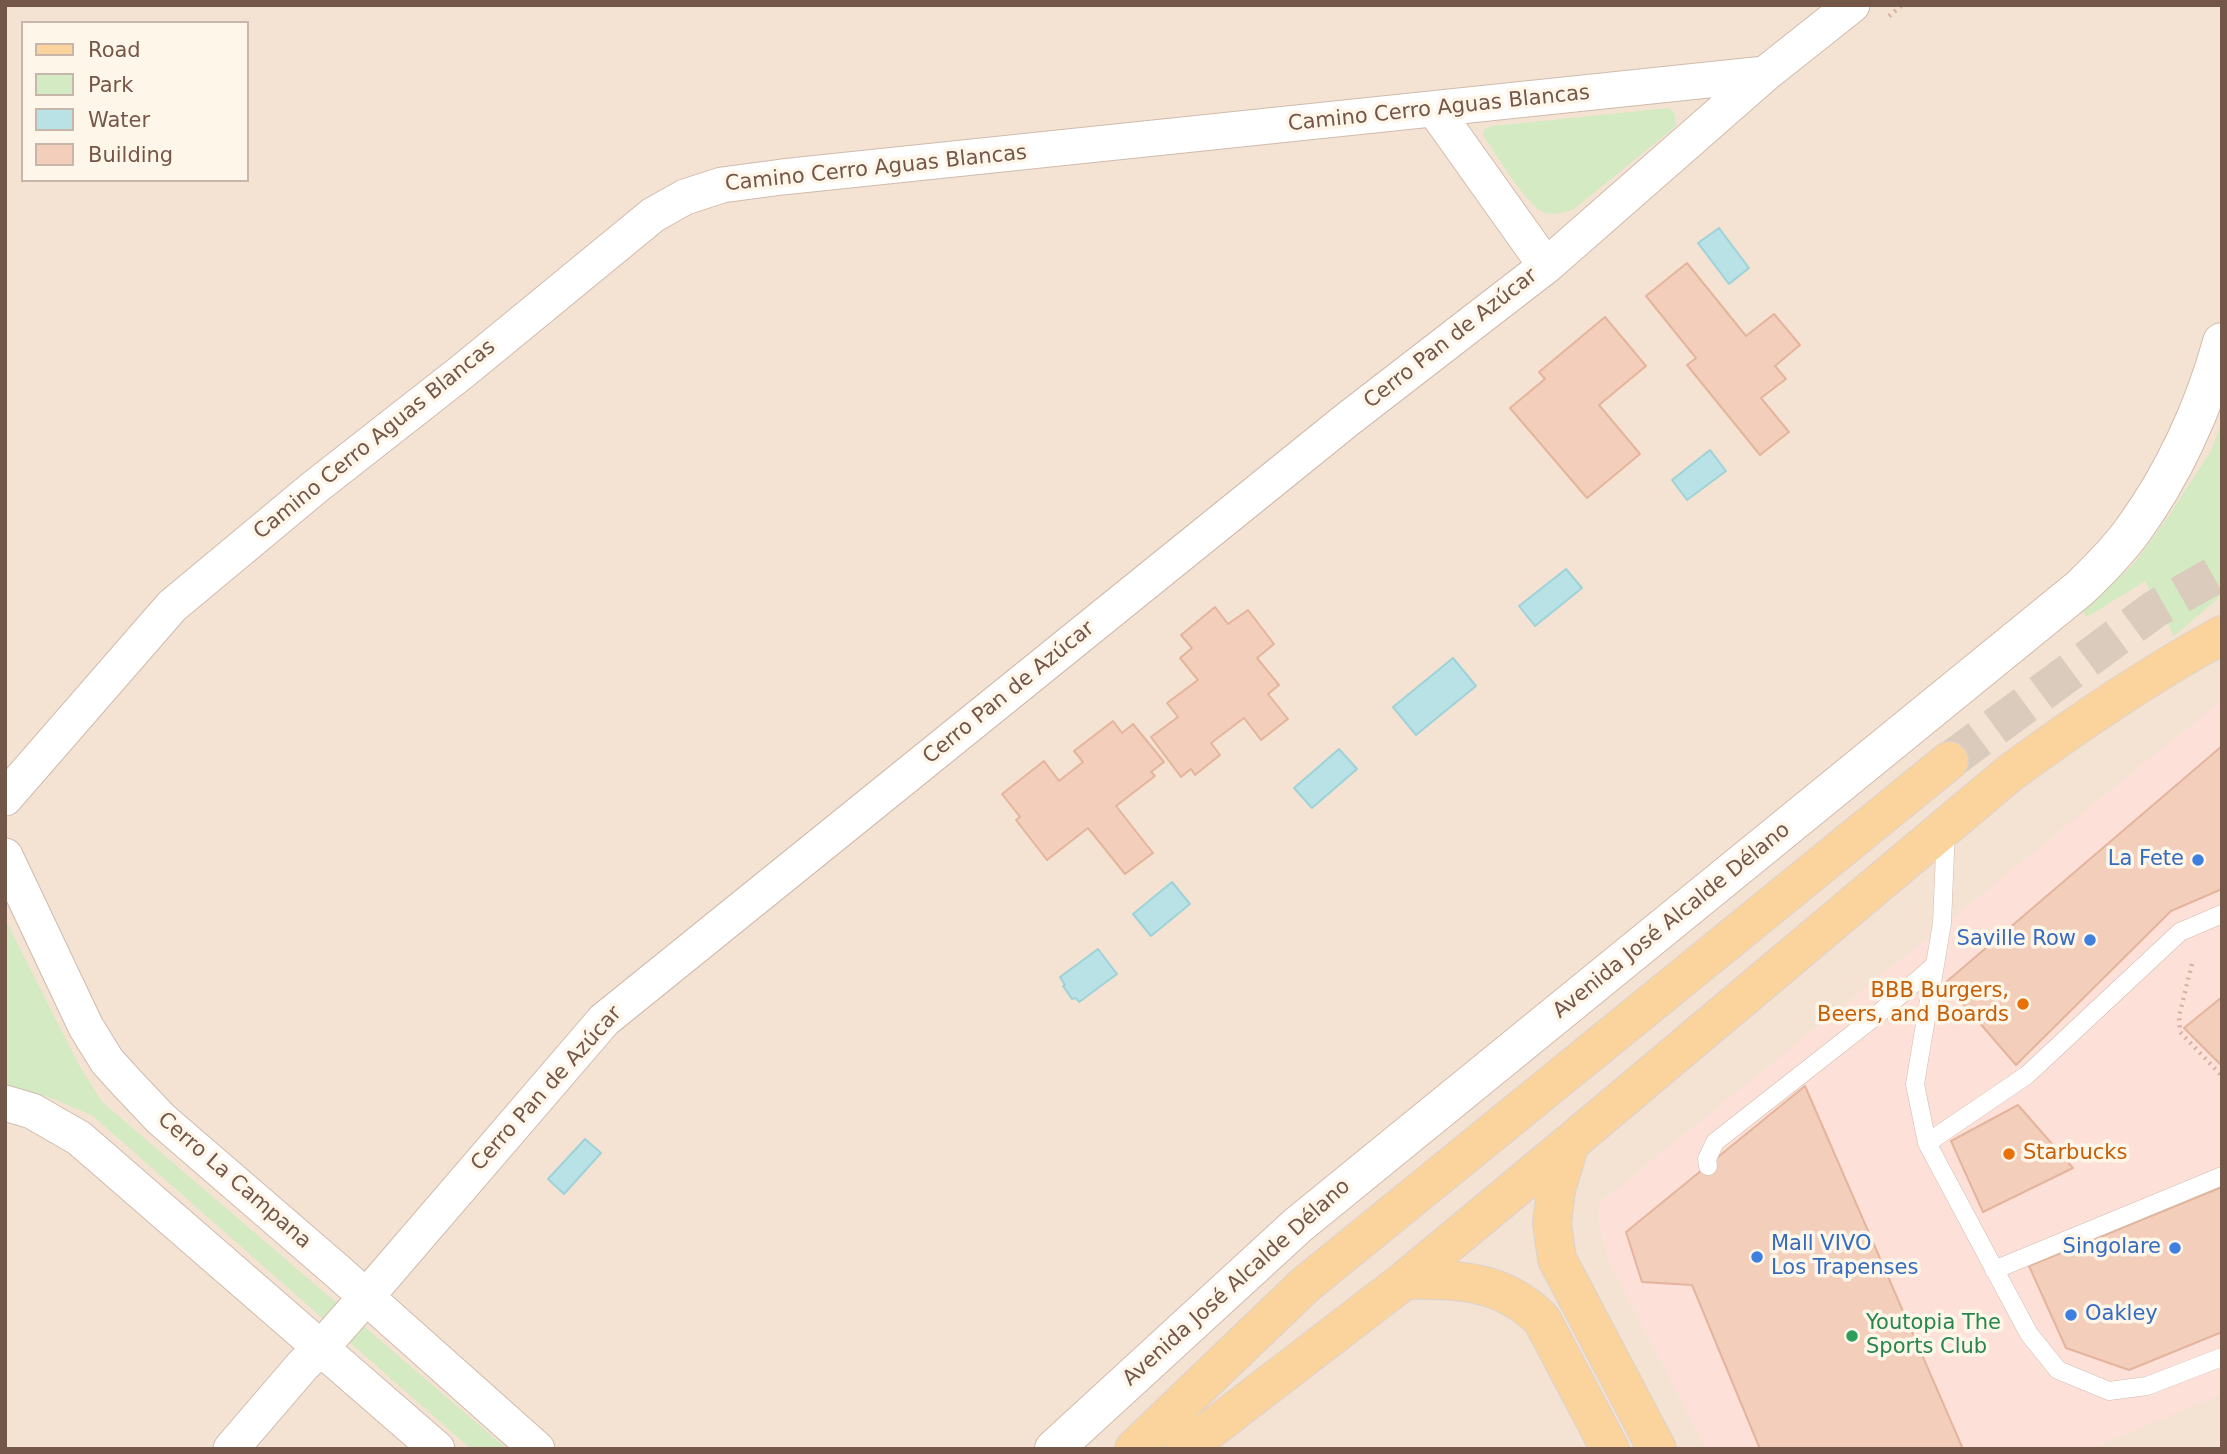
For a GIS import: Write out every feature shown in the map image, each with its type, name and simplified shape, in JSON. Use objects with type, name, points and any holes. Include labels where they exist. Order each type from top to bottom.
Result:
[{"type":"main road","name":"Avenida José Alcalde Délano","points":[[1054,1449],[1298,1225],[2079,589],[2107,562],[2132,532],[2153,500],[2197,414],[2222,342]]},
{"type":"main road","points":[[1185,1449],[1405,1280],[2010,773],[2147,678],[2221,635]]},
{"type":"main road","points":[[1134,1449],[1305,1285],[1949,761]]},
{"type":"main road","points":[[1570,1143],[1556,1190],[1552,1223],[1557,1259],[1657,1449]]},
{"type":"main road","points":[[1405,1280],[1452,1279],[1504,1291],[1530,1307],[1542,1320],[1610,1449]]},
{"type":"street","name":"Cerro Pan de Azúcar","points":[[231,1449],[366,1297],[604,1020],[1348,419],[1546,266],[1765,74],[1852,5]]},
{"type":"street","name":"Camino Cerro Aguas Blancas","points":[[5,798],[172,606],[314,486],[463,370],[653,215],[685,197],[722,185],[782,177],[1765,74]]},
{"type":"street","points":[[1436,110],[1546,266]]},
{"type":"street","name":"Cerro La Campana","points":[[5,856],[86,1027],[107,1061],[160,1119],[537,1449]]},
{"type":"street","points":[[5,1103],[32,1111],[79,1138],[437,1449]]},
{"type":"lane","points":[[1946,826],[1942,923],[1915,1084],[1927,1143],[2029,1334],[2058,1370],[2109,1391],[2147,1386],[2222,1357]]},
{"type":"lane","points":[[1927,1143],[2027,1074],[2180,932],[2222,914]]},
{"type":"lane","points":[[1708,1166],[1707,1159],[1715,1142],[1877,1016],[1935,965]]},
{"type":"lane","points":[[1994,1270],[2222,1176]]},
{"type":"path","points":[[2180,932],[2194,955],[2179,1016],[2180,1032],[2222,1076]]},
{"type":"shaded area","points":[[5,5],[2222,5],[2222,1449],[5,1449]]},
{"type":"shaded area","points":[[2222,700],[2222,1394],[2089,1449],[1706,1449],[1609,1261],[1599,1228],[1599,1203]]},
{"type":"green space","points":[[1669,108],[1675,114],[1676,126],[1574,209],[1564,212],[1546,213],[1530,202],[1483,135],[1484,129],[1493,126]]},
{"type":"green space","points":[[2222,423],[2222,591],[2217,599],[2174,636],[2145,581],[2087,617],[2082,610],[2132,566],[2164,523],[2211,451]]},
{"type":"green space","points":[[5,919],[79,1065],[102,1102],[507,1449],[471,1449],[93,1116],[56,1100],[5,1084]]},
{"type":"water","points":[[1719,228],[1749,268],[1729,284],[1698,243]]},
{"type":"water","points":[[1710,450],[1726,471],[1687,500],[1672,480]]},
{"type":"water","points":[[1566,569],[1582,588],[1535,626],[1519,606]]},
{"type":"water","points":[[1453,658],[1476,686],[1416,735],[1393,707]]},
{"type":"water","points":[[1339,749],[1357,769],[1312,808],[1294,788]]},
{"type":"water","points":[[1172,882],[1190,904],[1151,936],[1133,914]]},
{"type":"water","points":[[1098,949],[1117,974],[1079,1002],[1076,998],[1072,999],[1060,977]]},
{"type":"water","points":[[585,1139],[601,1153],[564,1194],[548,1179]]},
{"type":"building","points":[[1687,263],[1746,336],[1774,314],[1800,345],[1775,366],[1786,379],[1761,398],[1789,432],[1760,455],[1687,365],[1696,358],[1646,296]]},
{"type":"building","points":[[1605,317],[1646,366],[1599,405],[1640,454],[1587,498],[1510,408],[1545,379],[1539,372]]},
{"type":"building","points":[[1215,607],[1228,624],[1248,610],[1274,644],[1257,658],[1279,685],[1268,694],[1288,719],[1261,740],[1244,718],[1211,743],[1220,755],[1195,775],[1191,769],[1181,777],[1151,737],[1178,717],[1167,703],[1198,680],[1180,658],[1192,648],[1181,635]]},
{"type":"building","points":[[1113,721],[1122,733],[1133,724],[1164,762],[1151,772],[1155,776],[1116,806],[1153,853],[1125,874],[1088,828],[1047,860],[1016,820],[1020,817],[1002,794],[1044,761],[1059,781],[1083,762],[1074,751]]},
{"type":"building","points":[[2222,746],[2222,889],[2171,911],[2016,1065],[1945,983]]},
{"type":"building","points":[[2222,997],[2222,1066],[2184,1028]]},
{"type":"building","name":"Mall VIVO Los Trapenses","points":[[1805,1086],[1963,1449],[1760,1449],[1692,1285],[1642,1282],[1626,1232]]},
{"type":"building","name":"Starbucks","points":[[2018,1105],[2073,1168],[1983,1212],[1951,1141]]},
{"type":"building","points":[[2222,1187],[2222,1332],[2129,1370],[2066,1348],[2029,1266]]},
{"type":"tunnel","points":[[1949,761],[2155,609],[2222,571]]},
{"type":"place","name":"La Fete","points":[[2198,860]]},
{"type":"place","name":"Saville Row","points":[[2090,940]]},
{"type":"place","name":"BBB Burgers, Beers, and Boards","points":[[2023,1004]]},
{"type":"place","name":"Starbucks","points":[[2009,1154]]},
{"type":"place","name":"Singolare","points":[[2175,1248]]},
{"type":"place","name":"Mall VIVO Los Trapenses","points":[[1757,1257]]},
{"type":"place","name":"Oakley","points":[[2071,1315]]},
{"type":"place","name":"Youtopia The Sports Club","points":[[1852,1336]]}]
